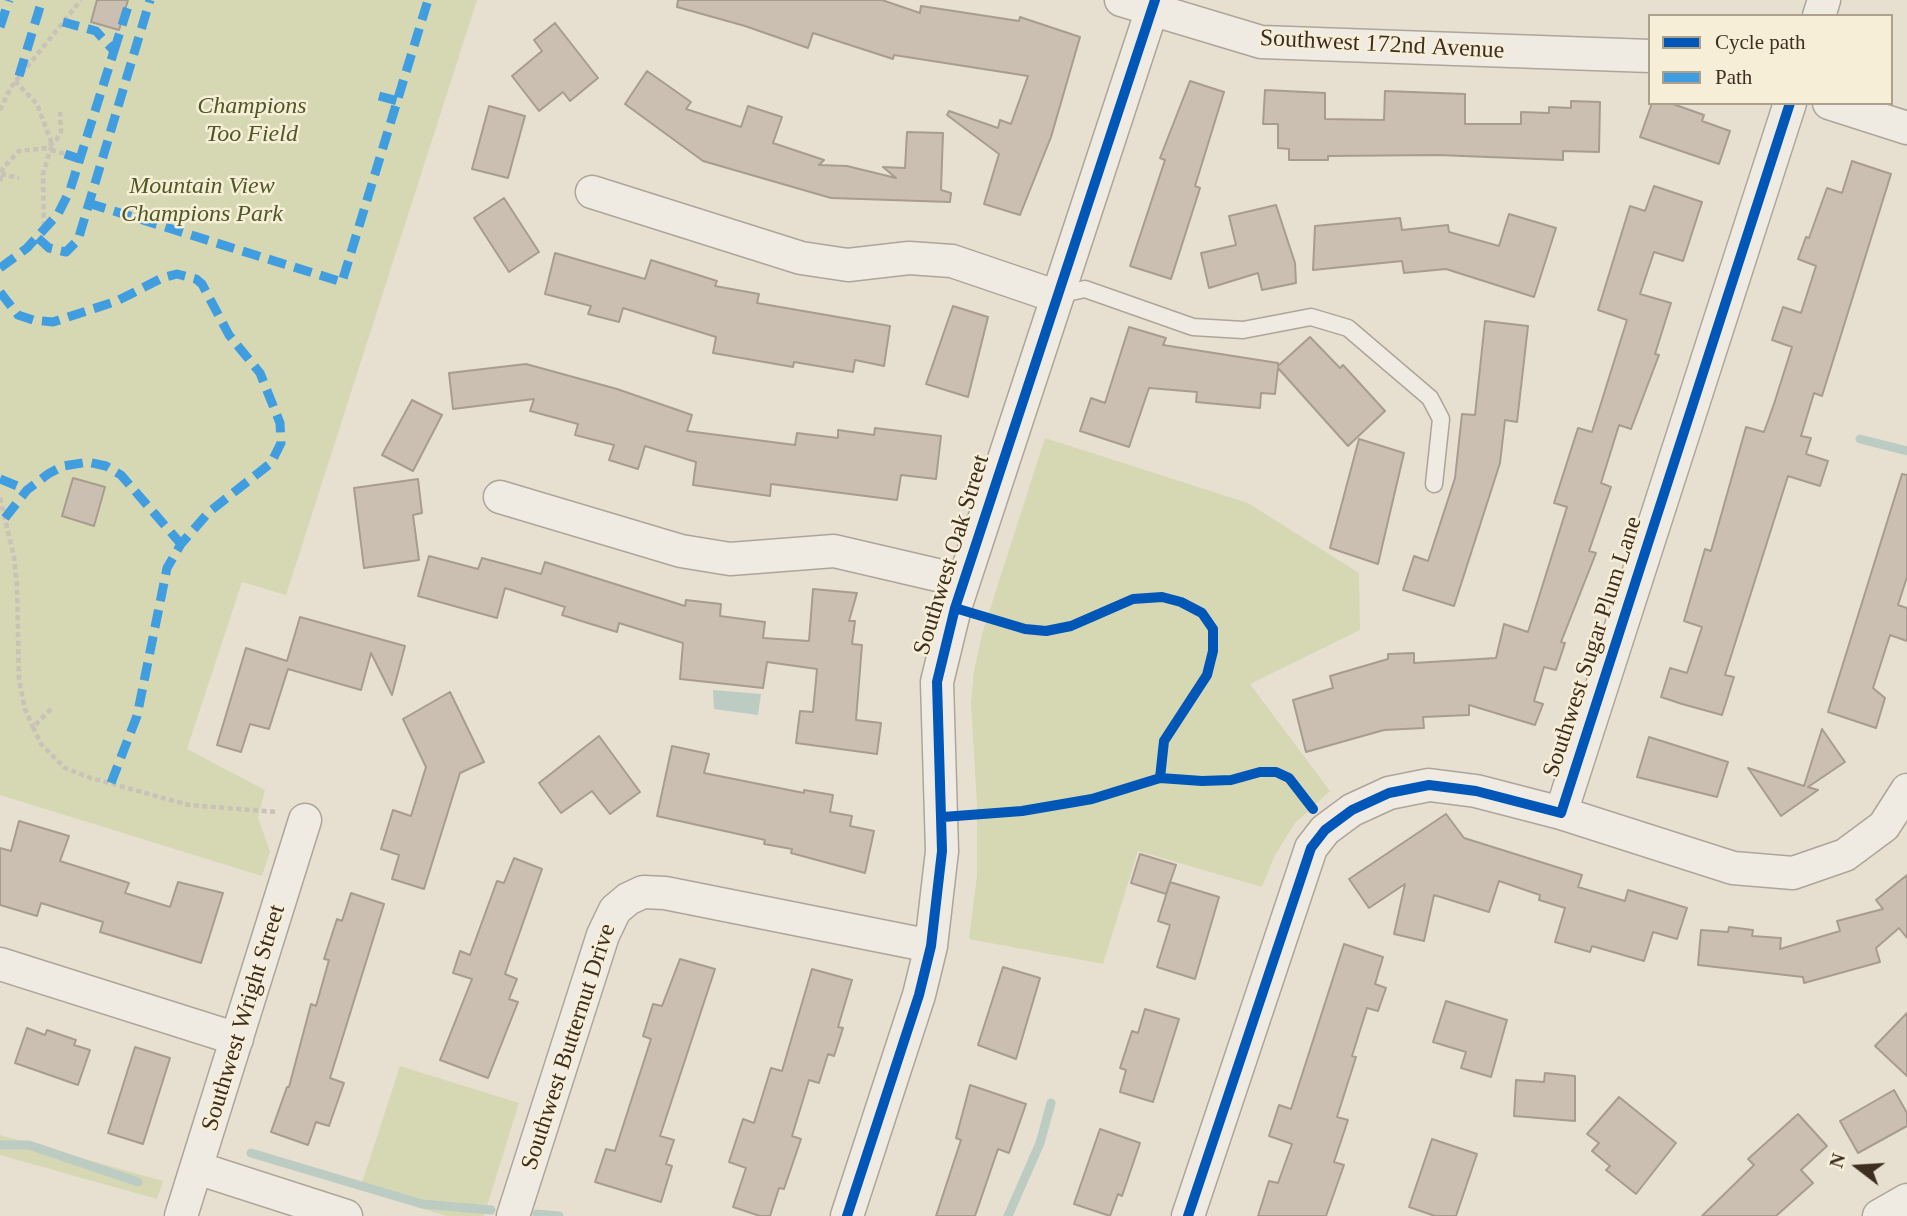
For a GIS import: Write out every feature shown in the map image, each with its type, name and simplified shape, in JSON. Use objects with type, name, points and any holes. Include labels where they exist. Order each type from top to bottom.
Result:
[{"type":"street","name":"Southwest 172nd Avenue","points":[[1121,0],[1153,6],[1261,42],[1648,56]]},
{"type":"street","name":"Southwest Oak Street","points":[[847,1216],[919,995],[931,946],[942,851],[937,682],[963,581],[1153,6]]},
{"type":"street","name":"Southwest Sugar Plum Lane","points":[[1188,1216],[1311,848],[1325,830],[1352,810],[1389,793],[1429,785],[1476,791],[1561,813],[1789,105]]},
{"type":"street","points":[[1835,105],[1907,128]]},
{"type":"street","points":[[592,192],[802,258],[848,265],[909,258],[951,261],[1055,296]]},
{"type":"street","points":[[500,497],[681,551],[730,559],[834,551],[963,581]]},
{"type":"street","points":[[1561,813],[1733,868],[1793,873],[1845,855],[1884,826],[1907,790]]},
{"type":"street","name":"Southwest Wright Street","points":[[181,1216],[305,820]]},
{"type":"street","name":"Southwest Butternut Drive","points":[[513,1216],[603,935],[615,910],[628,899],[643,892],[665,893],[931,946]]},
{"type":"street","points":[[0,964],[237,1039]]},
{"type":"street","points":[[197,1168],[346,1216]]},
{"type":"street","points":[[1879,1216],[1907,1200]]},
{"type":"lane","points":[[1055,296],[1085,289],[1192,327],[1243,330],[1311,317],[1348,328],[1430,398],[1441,419],[1434,484]]},
{"type":"path","points":[[0,110],[15,81],[81,0]]},
{"type":"path","points":[[15,81],[37,104],[51,147]]},
{"type":"path","points":[[44,231],[43,174],[51,147],[61,132],[60,112]]},
{"type":"path","points":[[0,181],[10,158],[19,151],[51,147],[65,154]]},
{"type":"path","points":[[1,174],[19,178]]},
{"type":"path","points":[[0,498],[18,587],[19,680],[25,709],[52,757],[65,768],[91,778],[189,805],[273,811],[305,820]]},
{"type":"path","points":[[33,727],[51,709]]},
{"type":"green space","name":"Mountain View Champions Park","points":[[0,0],[477,0],[286,595],[242,582],[187,749],[265,790],[258,818],[270,851],[262,876],[0,795]]},
{"type":"green space","points":[[1045,438],[1248,503],[1359,573],[1360,630],[1250,684],[1330,791],[1295,823],[1275,855],[1262,887],[1138,851],[1103,964],[969,939],[977,876],[977,805],[971,704],[974,671],[982,634]]},
{"type":"green space","points":[[400,1066],[519,1103],[484,1216],[446,1216],[360,1189]]},
{"type":"green space","points":[[0,1135],[163,1181],[157,1199],[0,1155]]},
{"type":"shaded area","points":[[713,690],[761,694],[758,715],[714,709]]},
{"type":"building","points":[[97,0],[128,0],[119,30],[91,22]]},
{"type":"building","points":[[678,0],[882,0],[920,13],[921,6],[1019,21],[1020,17],[1080,37],[1051,137],[1020,215],[984,204],[999,154],[947,115],[949,111],[998,128],[1000,120],[1011,124],[1028,76],[894,55],[893,59],[813,33],[808,48],[745,26],[677,7]]},
{"type":"building","points":[[555,23],[598,78],[570,101],[563,92],[539,111],[512,76],[542,51],[534,40]]},
{"type":"building","points":[[647,71],[691,102],[686,109],[741,127],[748,106],[782,117],[773,143],[824,160],[819,165],[847,166],[896,178],[883,167],[905,168],[907,132],[943,133],[941,190],[951,193],[950,202],[831,198],[703,161],[625,104]]},
{"type":"building","points":[[1190,81],[1224,92],[1195,186],[1200,188],[1171,279],[1130,266],[1165,160],[1160,158]]},
{"type":"building","points":[[1265,90],[1325,93],[1325,119],[1384,120],[1385,91],[1465,94],[1465,124],[1521,124],[1521,112],[1549,113],[1549,107],[1571,108],[1571,101],[1600,102],[1599,152],[1563,151],[1563,160],[1438,155],[1328,156],[1328,160],[1289,160],[1289,149],[1278,148],[1278,124],[1263,124]]},
{"type":"building","points":[[1651,105],[1676,105],[1704,115],[1702,121],[1730,131],[1719,164],[1640,137]]},
{"type":"building","points":[[489,106],[525,116],[508,178],[472,169]]},
{"type":"building","points":[[1852,161],[1891,174],[1822,396],[1814,393],[1801,436],[1811,438],[1806,454],[1828,461],[1820,486],[1788,476],[1725,675],[1734,677],[1722,715],[1661,697],[1670,668],[1687,673],[1702,627],[1684,621],[1705,549],[1711,551],[1746,427],[1764,432],[1792,347],[1772,340],[1783,307],[1801,313],[1816,266],[1798,259],[1806,237],[1809,238],[1827,188],[1842,193]]},
{"type":"building","points":[[1654,186],[1702,202],[1683,261],[1654,252],[1640,294],[1671,303],[1655,354],[1659,355],[1631,429],[1619,425],[1601,483],[1611,487],[1589,551],[1596,553],[1561,642],[1565,643],[1556,670],[1544,667],[1534,701],[1543,704],[1535,725],[1469,705],[1469,715],[1423,717],[1424,728],[1384,730],[1306,752],[1293,700],[1333,688],[1330,676],[1388,659],[1388,654],[1414,653],[1414,663],[1496,658],[1504,624],[1528,632],[1567,507],[1554,503],[1578,428],[1592,432],[1627,320],[1598,310],[1630,206],[1645,211]]},
{"type":"building","points":[[504,198],[539,252],[509,272],[474,218]]},
{"type":"building","points":[[1276,205],[1295,263],[1296,283],[1262,290],[1258,273],[1209,288],[1201,253],[1236,245],[1229,216]]},
{"type":"building","points":[[1509,214],[1556,228],[1534,297],[1446,269],[1404,273],[1402,261],[1313,270],[1315,226],[1400,218],[1402,230],[1448,225],[1449,232],[1499,246]]},
{"type":"building","points":[[555,253],[645,279],[651,260],[717,281],[715,286],[759,294],[757,303],[890,326],[884,366],[855,360],[853,372],[794,362],[793,367],[713,353],[716,337],[623,308],[619,322],[588,314],[591,306],[545,294]]},
{"type":"building","points":[[953,306],[988,317],[968,397],[926,384]]},
{"type":"building","points":[[1485,321],[1528,326],[1517,422],[1505,420],[1500,463],[1454,606],[1403,590],[1414,556],[1428,561],[1455,478],[1462,414],[1475,415]]},
{"type":"building","points":[[1129,327],[1166,338],[1163,345],[1278,363],[1278,366],[1310,337],[1340,368],[1343,365],[1385,411],[1348,446],[1278,368],[1275,394],[1261,393],[1260,408],[1196,402],[1197,392],[1149,388],[1129,447],[1080,431],[1091,398],[1105,403]]},
{"type":"building","points":[[526,364],[617,389],[692,415],[687,431],[795,445],[797,433],[838,438],[838,430],[874,435],[875,428],[941,436],[936,479],[901,475],[897,500],[771,484],[770,496],[693,485],[696,462],[645,446],[638,469],[609,460],[614,445],[575,435],[578,424],[530,411],[534,399],[453,409],[449,373]]},
{"type":"building","points":[[412,400],[442,415],[413,471],[382,455]]},
{"type":"building","points":[[1359,439],[1404,453],[1378,564],[1330,548]]},
{"type":"building","points":[[1902,474],[1907,475],[1907,577],[1898,605],[1907,608],[1907,641],[1890,635],[1873,688],[1885,698],[1876,728],[1828,712]]},
{"type":"building","points":[[73,478],[105,487],[94,526],[62,516]]},
{"type":"building","points":[[418,479],[422,513],[413,515],[419,560],[364,568],[354,488]]},
{"type":"building","points":[[429,556],[478,569],[482,558],[541,574],[545,562],[685,606],[686,600],[721,604],[720,616],[765,622],[763,638],[809,641],[813,589],[857,593],[849,621],[855,621],[852,644],[862,645],[856,720],[881,723],[877,754],[796,743],[800,711],[813,712],[817,669],[767,662],[763,688],[680,679],[683,643],[619,623],[617,632],[578,620],[562,615],[565,607],[505,588],[497,618],[418,596]]},
{"type":"building","points":[[300,617],[405,646],[392,695],[371,653],[361,690],[288,669],[269,729],[250,724],[241,752],[217,745],[246,648],[287,661]]},
{"type":"building","points":[[450,692],[484,762],[460,773],[424,889],[392,879],[399,855],[381,849],[393,810],[411,816],[426,767],[403,719]]},
{"type":"building","points":[[1822,729],[1845,762],[1808,787],[1818,790],[1781,816],[1748,768],[1804,786]]},
{"type":"building","points":[[599,736],[640,792],[610,814],[592,791],[561,813],[539,783]]},
{"type":"building","points":[[1649,737],[1728,762],[1717,797],[1637,777]]},
{"type":"building","points":[[672,746],[709,754],[704,773],[804,793],[804,790],[833,795],[830,812],[852,816],[850,826],[874,831],[865,873],[791,853],[792,849],[764,844],[765,840],[657,816]]},
{"type":"building","points":[[1446,814],[1464,838],[1582,875],[1578,887],[1625,901],[1628,890],[1687,908],[1677,939],[1653,932],[1644,961],[1592,946],[1590,952],[1555,942],[1565,908],[1539,900],[1540,895],[1499,881],[1489,912],[1434,895],[1424,941],[1394,934],[1405,884],[1369,908],[1349,879]]},
{"type":"building","points":[[19,821],[69,836],[60,861],[129,883],[125,893],[170,907],[178,882],[223,893],[201,963],[100,932],[103,922],[41,903],[37,916],[0,905],[0,848],[11,851]]},
{"type":"building","points":[[1140,854],[1176,865],[1166,894],[1131,883]]},
{"type":"building","points":[[514,858],[542,869],[505,974],[517,979],[509,999],[518,1002],[488,1078],[440,1060],[472,979],[453,973],[460,951],[470,955],[497,881],[504,883]]},
{"type":"building","points":[[1907,875],[1907,938],[1899,928],[1876,948],[1880,962],[1804,983],[1803,977],[1698,965],[1701,930],[1728,932],[1729,927],[1753,930],[1752,936],[1781,938],[1780,949],[1840,931],[1837,921],[1883,909],[1876,900]]},
{"type":"building","points":[[1170,882],[1219,897],[1195,979],[1157,967],[1170,925],[1158,921]]},
{"type":"building","points":[[351,893],[384,904],[330,1078],[344,1083],[329,1126],[316,1122],[308,1145],[271,1132],[289,1087],[311,1004],[316,1006],[329,960],[324,959],[337,919],[342,921]]},
{"type":"building","points":[[1344,944],[1383,957],[1375,984],[1386,988],[1378,1011],[1367,1008],[1352,1056],[1356,1057],[1337,1117],[1348,1120],[1334,1162],[1344,1165],[1326,1216],[1258,1216],[1269,1181],[1278,1183],[1292,1144],[1269,1136],[1279,1105],[1291,1109]]},
{"type":"building","points":[[680,959],[715,969],[660,1136],[674,1140],[666,1164],[672,1166],[661,1202],[595,1182],[606,1149],[615,1151],[651,1039],[643,1036],[653,1004],[662,1006]]},
{"type":"building","points":[[1003,967],[1040,978],[1016,1059],[978,1045]]},
{"type":"building","points":[[812,969],[852,980],[838,1027],[843,1028],[834,1056],[828,1054],[819,1083],[809,1080],[792,1136],[801,1139],[784,1189],[779,1188],[770,1216],[760,1216],[733,1207],[746,1168],[729,1162],[743,1119],[754,1123],[771,1068],[782,1071]]},
{"type":"building","points":[[1446,1001],[1507,1020],[1491,1077],[1461,1068],[1466,1052],[1433,1042]]},
{"type":"building","points":[[1145,1009],[1179,1019],[1153,1102],[1120,1092],[1126,1070],[1120,1068],[1132,1031],[1138,1033]]},
{"type":"building","points":[[1907,1013],[1907,1076],[1875,1046]]},
{"type":"building","points":[[27,1028],[45,1035],[47,1030],[76,1040],[74,1045],[90,1050],[78,1085],[15,1063]]},
{"type":"building","points":[[135,1047],[170,1058],[143,1144],[108,1133]]},
{"type":"building","points":[[1545,1073],[1575,1076],[1575,1121],[1514,1116],[1516,1080],[1544,1082]]},
{"type":"building","points":[[970,1085],[1026,1104],[1009,1153],[998,1149],[975,1216],[936,1216],[961,1140],[956,1138]]},
{"type":"building","points":[[1894,1090],[1907,1113],[1907,1126],[1858,1153],[1840,1121]]},
{"type":"building","points":[[1619,1097],[1676,1143],[1636,1194],[1606,1170],[1610,1166],[1592,1151],[1599,1143],[1587,1134]]},
{"type":"building","points":[[1798,1114],[1827,1146],[1801,1170],[1813,1183],[1776,1216],[1702,1216],[1754,1165],[1748,1159]]},
{"type":"building","points":[[1100,1129],[1140,1143],[1122,1196],[1118,1194],[1110,1216],[1074,1204]]},
{"type":"building","points":[[1432,1139],[1477,1154],[1456,1216],[1435,1216],[1409,1207]]},
{"type":"waterway","points":[[1860,439],[1907,451]]},
{"type":"waterway","points":[[1008,1216],[1040,1143],[1051,1103]]},
{"type":"waterway","points":[[0,1145],[29,1145],[138,1182]]},
{"type":"waterway","points":[[251,1153],[422,1204],[491,1210]]},
{"type":"waterway","points":[[537,1214],[559,1216]]},
{"type":"marked path","points":[[0,27],[9,0]]},
{"type":"marked path","points":[[19,76],[42,0]]},
{"type":"marked path","points":[[114,51],[130,0]]},
{"type":"marked path","points":[[38,238],[49,248],[66,252],[78,240],[150,0]]},
{"type":"marked path","points":[[88,203],[342,282],[428,0]]},
{"type":"marked path","points":[[0,268],[27,248],[58,214],[70,190],[114,51],[96,31],[63,22]]},
{"type":"marked path","points":[[379,96],[398,101]]},
{"type":"marked path","points":[[65,154],[80,159]]},
{"type":"marked path","points":[[0,292],[18,315],[53,322],[117,301],[162,278],[177,274],[196,279],[202,284],[229,335],[260,373],[280,423],[281,443],[271,463],[209,512],[181,544],[167,568],[137,716],[111,783]]},
{"type":"marked path","points":[[5,518],[27,490],[48,474],[63,466],[88,462],[106,466],[121,475],[181,544]]},
{"type":"marked path","points":[[0,479],[27,490]]},
{"type":"cycle path","points":[[847,1216],[919,995],[931,946],[942,851],[937,682],[955,608],[1155,0]]},
{"type":"cycle path","points":[[1188,1216],[1311,848],[1325,830],[1352,810],[1389,793],[1429,785],[1476,791],[1561,813],[1789,105]]},
{"type":"cycle path","points":[[955,608],[1025,629],[1046,631],[1071,626],[1133,599],[1162,597],[1181,602],[1202,613],[1213,629],[1213,651],[1207,675],[1164,741],[1160,778]]},
{"type":"cycle path","points":[[943,817],[1022,811],[1092,799],[1160,778],[1231,780],[1260,772],[1276,772],[1289,778],[1313,809]]},
{"type":"park label","name":"Champions Too Field","points":[[252,121]]}]
